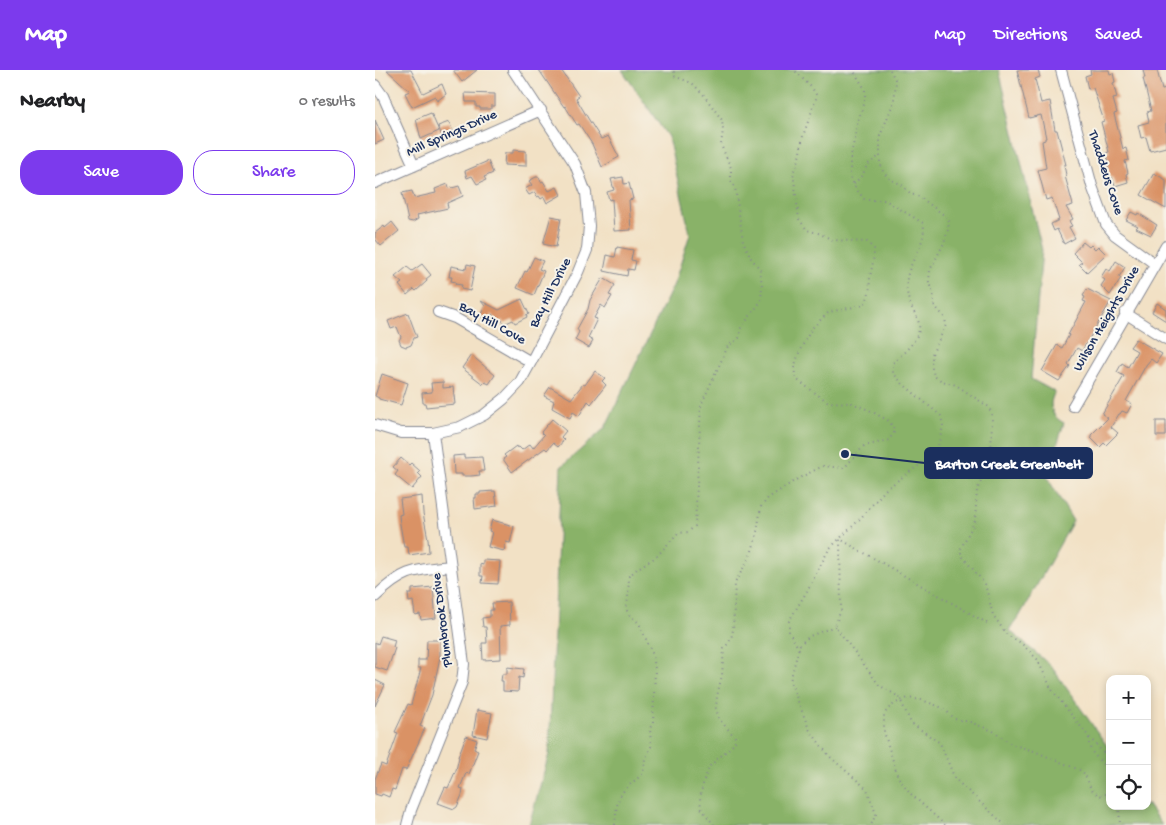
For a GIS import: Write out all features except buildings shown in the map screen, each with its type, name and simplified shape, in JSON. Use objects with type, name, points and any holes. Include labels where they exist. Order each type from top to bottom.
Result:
[{"type":"street","name":"Bay Hill Drive","points":[[375,425],[401,433],[433,434],[460,427],[484,415],[504,400],[520,382],[578,272],[587,250],[589,226],[586,192],[575,164],[513,70]]},
{"type":"street","name":"Thaddeus Cove","points":[[1061,70],[1092,186],[1106,224],[1115,235],[1155,264]]},
{"type":"street","points":[[375,85],[383,96],[414,166]]},
{"type":"street","name":"Mill Springs Drive","points":[[375,183],[541,110]]},
{"type":"street","name":"Wilson Heights Drive","points":[[1073,406],[1125,313],[1166,246]]},
{"type":"street","name":"Bay Hill Cove","points":[[438,312],[455,318],[531,362]]},
{"type":"street","points":[[1125,313],[1166,339]]},
{"type":"street","name":"Plumbrook Drive","points":[[407,825],[411,810],[462,682],[464,664],[433,434]]},
{"type":"street","points":[[375,597],[399,576],[416,569],[451,566]]},
{"type":"path","points":[[615,825],[618,797],[643,774],[645,759],[651,747],[650,728],[653,723],[655,669],[653,655],[639,623],[630,616],[626,609],[629,576],[656,557],[678,533],[688,532],[695,526],[701,405],[728,346],[739,338],[741,328],[761,301],[760,269],[751,258],[743,241],[735,187],[731,181],[731,168],[721,145],[722,120],[703,94],[692,83],[674,76],[674,70]]},
{"type":"path","points":[[715,825],[701,808],[700,798],[704,780],[710,766],[735,743],[735,737],[719,719],[716,708],[717,696],[722,675],[724,649],[731,639],[733,630],[735,583],[751,554],[756,538],[761,507],[768,498],[799,478],[823,466],[844,468],[864,446],[889,440],[895,431],[889,421],[869,410],[852,403],[828,402],[796,379],[793,368],[800,350],[813,328],[829,312],[864,304],[870,294],[870,277],[874,263],[874,249],[867,242],[833,240],[819,233],[807,230],[799,220],[793,172],[798,163],[803,136],[817,96],[812,88],[794,70]]},
{"type":"path","points":[[799,649],[789,632],[789,621],[829,548],[840,539],[886,489],[933,455],[938,446],[943,426],[941,416],[903,384],[893,373],[893,363],[917,338],[920,328],[918,318],[909,300],[907,279],[911,263],[925,230],[923,223],[885,200],[865,200],[850,177],[850,161],[858,120],[865,102],[865,88],[853,70]]},
{"type":"path","points":[[890,70],[896,82],[893,104],[880,136],[879,157],[883,172],[891,180],[901,184],[911,194],[920,197],[949,219],[943,245],[930,270],[929,282],[933,290],[933,304],[945,318],[946,325],[932,354],[934,376],[942,381],[956,385],[989,407],[992,415],[991,461],[977,490],[975,522],[961,550],[962,556],[985,584],[993,615],[1007,635],[1021,643],[1037,660],[1052,690],[1106,756]]},
{"type":"path","points":[[854,184],[863,174],[867,165],[879,157]]},
{"type":"path","points":[[840,539],[987,623]]},
{"type":"path","points":[[840,539],[841,610],[835,626],[810,636],[801,644],[790,681],[809,729],[829,756],[867,789],[876,814],[871,825]]},
{"type":"path","points":[[835,626],[879,685],[899,698],[911,723],[940,743],[955,779],[1005,825]]},
{"type":"path","points":[[945,825],[911,794],[898,777],[884,732],[884,714],[891,706],[909,698],[922,700],[943,708],[955,719],[982,726],[993,731],[1011,744],[1034,751],[1082,771],[1087,776],[1090,789],[1094,794],[1102,796],[1106,794]]},
{"type":"path","points":[[1089,737],[1089,747],[1106,768]]},
{"type":"path","points":[[1119,810],[1120,825]]},
{"type":"green space","points":[[622,70],[999,70],[1042,250],[1031,379],[1055,392],[1051,401],[1052,410],[1056,417],[1064,423],[1047,477],[1073,521],[1019,617],[1009,630],[1051,666],[1106,744],[1106,810],[1151,810],[1162,825],[529,825],[549,754],[561,467],[605,428],[674,284],[690,234],[668,137]]},
{"type":"place","name":"Barton Creek Greenbelt","points":[[845,454]]}]
